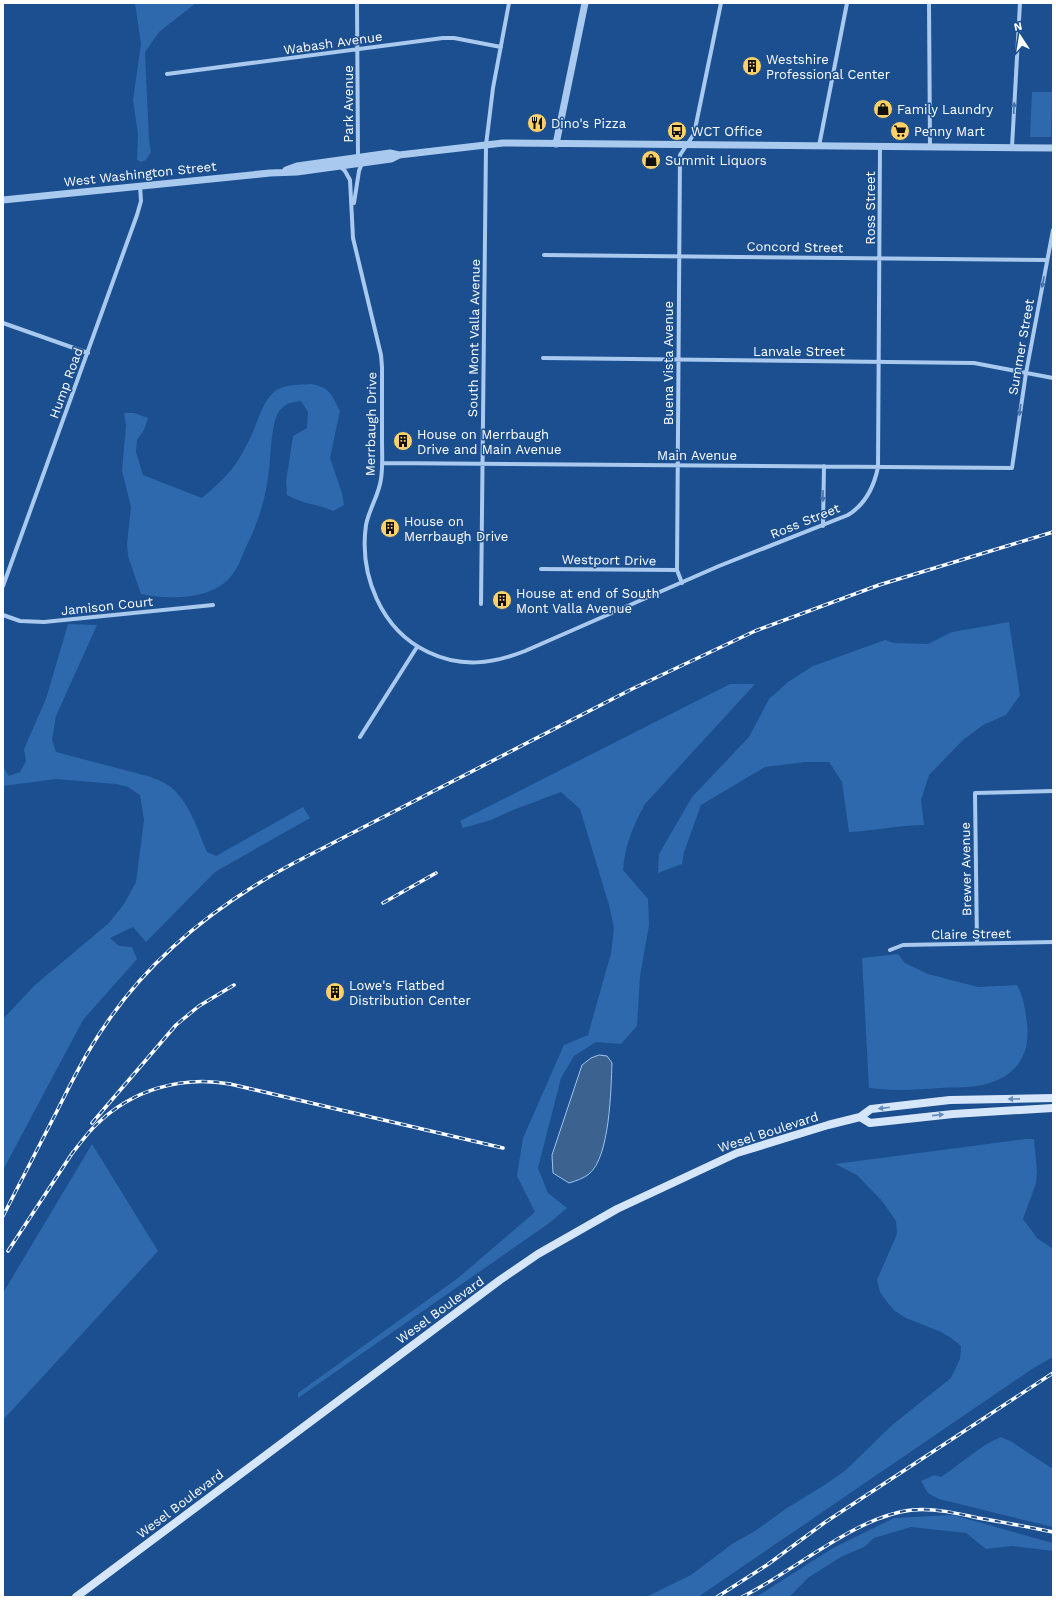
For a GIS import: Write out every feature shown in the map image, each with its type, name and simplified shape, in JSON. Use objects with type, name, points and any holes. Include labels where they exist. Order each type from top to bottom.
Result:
[{"type":"main road","name":"Wesel Boulevard","points":[[76,1597],[298,1430],[538,1254],[617,1209],[737,1153],[828,1125],[860,1117],[871,1109],[950,1100],[1053,1098]]},
{"type":"main road","name":"Wesel Boulevard","points":[[860,1117],[870,1123],[953,1114],[1053,1108]]},
{"type":"street","name":"Park Avenue","points":[[356,3],[360,160]]},
{"type":"street","name":"South Mont Valla Avenue","points":[[481,604],[486,144],[487,125],[509,3]]},
{"type":"street","points":[[556,144],[585,3]]},
{"type":"street","name":"Buena Vista Avenue","points":[[682,583],[677,570],[680,155],[694,134],[721,3]]},
{"type":"street","points":[[819,146],[847,3]]},
{"type":"street","points":[[929,3],[930,147]]},
{"type":"street","points":[[1012,147],[1020,3]]},
{"type":"street","name":"Wabash Avenue","points":[[167,74],[443,38],[454,38],[501,47]]},
{"type":"street","name":"West Washington Street","points":[[279,172],[297,166],[360,160],[391,159],[400,155],[486,144],[687,144],[1053,148]]},
{"type":"street","name":"Ross Street","points":[[416,647],[436,656],[456,661],[493,662],[525,651],[719,566],[823,526],[848,515],[861,505],[872,490],[878,467],[880,146]]},
{"type":"street","name":"West Washington Street","points":[[3,200],[279,172],[297,172],[340,166],[360,160]]},
{"type":"street","name":"Merrbaugh Drive","points":[[352,209],[357,190],[360,160]]},
{"type":"street","name":"Merrbaugh Drive","points":[[340,166],[350,180],[353,238],[381,355],[382,463],[381,480],[366,525],[366,549],[369,579],[379,605],[386,617],[404,637],[416,647]]},
{"type":"street","name":"Hump Road","points":[[3,586],[137,215],[140,201],[140,186]]},
{"type":"street","name":"Summer Street","points":[[1012,468],[1026,374],[1053,230]]},
{"type":"street","name":"Concord Street","points":[[544,255],[1047,260]]},
{"type":"street","points":[[3,323],[88,353]]},
{"type":"street","name":"Lanvale Street","points":[[543,358],[974,363],[1053,378]]},
{"type":"street","name":"Main Avenue","points":[[382,463],[1012,468]]},
{"type":"street","points":[[823,526],[824,466]]},
{"type":"street","name":"Westport Drive","points":[[541,569],[677,570]]},
{"type":"street","name":"Jamison Court","points":[[3,614],[20,621],[38,623],[213,605]]},
{"type":"street","points":[[360,737],[416,647]]},
{"type":"street","name":"Brewer Avenue","points":[[977,944],[975,793],[1053,791]]},
{"type":"street","name":"Claire Street","points":[[890,950],[903,945],[1053,942]]},
{"type":"shaded area","points":[[135,3],[196,3],[159,32],[145,52],[149,140],[151,152],[146,160],[141,162],[137,160],[138,134],[133,100],[141,44]]},
{"type":"shaded area","points":[[1032,92],[1052,92],[1051,137],[1030,137]]},
{"type":"shaded area","points":[[311,384],[327,390],[340,411],[330,458],[342,493],[344,505],[333,511],[287,495],[286,482],[293,436],[307,428],[308,412],[301,401],[287,404],[280,410],[275,422],[268,480],[264,499],[255,527],[239,565],[232,575],[224,583],[202,594],[164,597],[141,594],[128,556],[127,544],[131,507],[122,471],[126,426],[124,413],[134,413],[148,418],[144,430],[137,440],[136,452],[143,475],[202,498],[226,476],[237,462],[269,397],[276,390],[285,386]]},
{"type":"shaded area","points":[[1009,622],[1020,695],[1006,715],[983,725],[963,740],[929,775],[921,800],[924,825],[849,832],[842,782],[829,762],[805,762],[765,767],[701,805],[684,852],[682,864],[658,873],[659,854],[692,797],[749,737],[769,699],[788,682],[813,666],[885,640],[894,643],[928,644],[952,632]]},
{"type":"shaded area","points":[[68,624],[97,625],[56,716],[52,740],[56,752],[151,777],[168,785],[179,795],[189,810],[207,852],[216,856],[303,807],[310,818],[215,872],[146,942],[133,927],[110,938],[119,946],[132,947],[137,959],[83,1020],[3,1170],[3,1019],[35,985],[109,923],[124,904],[136,882],[144,820],[140,795],[128,787],[116,784],[56,779],[3,786],[3,767],[9,776],[20,772],[26,761],[24,749],[46,699]]},
{"type":"shaded area","points":[[730,684],[755,684],[645,804],[633,828],[628,844],[623,870],[648,899],[649,925],[640,976],[637,1026],[621,1044],[596,1042],[574,1056],[561,1078],[538,1168],[548,1193],[567,1208],[548,1224],[298,1398],[298,1393],[458,1278],[535,1212],[517,1176],[523,1138],[564,1045],[588,1035],[611,953],[614,928],[609,905],[580,809],[561,792],[491,820],[463,828],[460,821]]},
{"type":"shaded area","points":[[898,954],[905,963],[928,974],[978,987],[1017,985],[1024,1004],[1028,1035],[1023,1055],[1012,1071],[994,1082],[972,1087],[904,1090],[869,1088],[862,958]]},
{"type":"shaded area","points":[[599,1055],[607,1056],[612,1063],[610,1105],[605,1138],[596,1165],[589,1174],[569,1183],[553,1173],[552,1155],[582,1065],[591,1058]]},
{"type":"shaded area","points":[[1034,1139],[1037,1171],[1036,1183],[1023,1219],[1037,1238],[1053,1249],[1053,1357],[1032,1369],[698,1597],[646,1597],[691,1575],[732,1544],[755,1531],[787,1508],[846,1470],[891,1426],[951,1378],[960,1359],[961,1346],[941,1332],[906,1318],[895,1311],[880,1292],[877,1280],[897,1234],[896,1221],[882,1201],[857,1175],[835,1164]]},
{"type":"shaded area","points":[[92,1144],[158,1251],[3,1420],[3,1293]]},
{"type":"shaded area","points":[[1001,1437],[1012,1442],[1053,1469],[1053,1527],[939,1499],[928,1493],[921,1481],[934,1475],[941,1477],[978,1450]]},
{"type":"shaded area","points":[[953,1515],[1053,1543],[1053,1551],[1012,1546],[986,1549],[966,1533],[911,1527],[874,1538],[864,1547],[841,1557],[809,1577],[789,1597],[756,1597],[833,1548],[894,1518]]},
{"type":"railway","points":[[3,1216],[80,1066],[99,1034],[124,999],[144,975],[166,953],[189,933],[238,896],[292,864],[632,689],[755,631],[879,585],[1053,532]]},
{"type":"railway","points":[[383,903],[436,873]]},
{"type":"railway","points":[[92,1123],[176,1025],[199,1006],[234,985]]},
{"type":"railway","points":[[71,1155],[93,1128],[111,1112],[126,1102],[159,1088],[194,1082],[230,1084],[503,1148]]},
{"type":"railway","points":[[8,1251],[73,1152]]},
{"type":"railway","points":[[717,1597],[767,1565],[824,1523],[1053,1373]]},
{"type":"railway","points":[[742,1597],[825,1546],[869,1523],[891,1514],[912,1510],[937,1510],[1053,1532]]},
{"type":"place","name":"Westshire Professional Center","points":[[752,66]]},
{"type":"place","name":"Family Laundry","points":[[883,109]]},
{"type":"place","name":"Dino's Pizza","points":[[537,123]]},
{"type":"place","name":"WCT Office","points":[[677,131]]},
{"type":"place","name":"Penny Mart","points":[[900,131]]},
{"type":"place","name":"Summit Liquors","points":[[651,160]]},
{"type":"place","name":"House on Merrbaugh Drive and Main Avenue","points":[[403,441]]},
{"type":"place","name":"House on Merrbaugh Drive","points":[[390,528]]},
{"type":"place","name":"House at end of South Mont Valla Avenue","points":[[502,600]]},
{"type":"place","name":"Lowe's Flatbed Distribution Center","points":[[335,992]]}]
